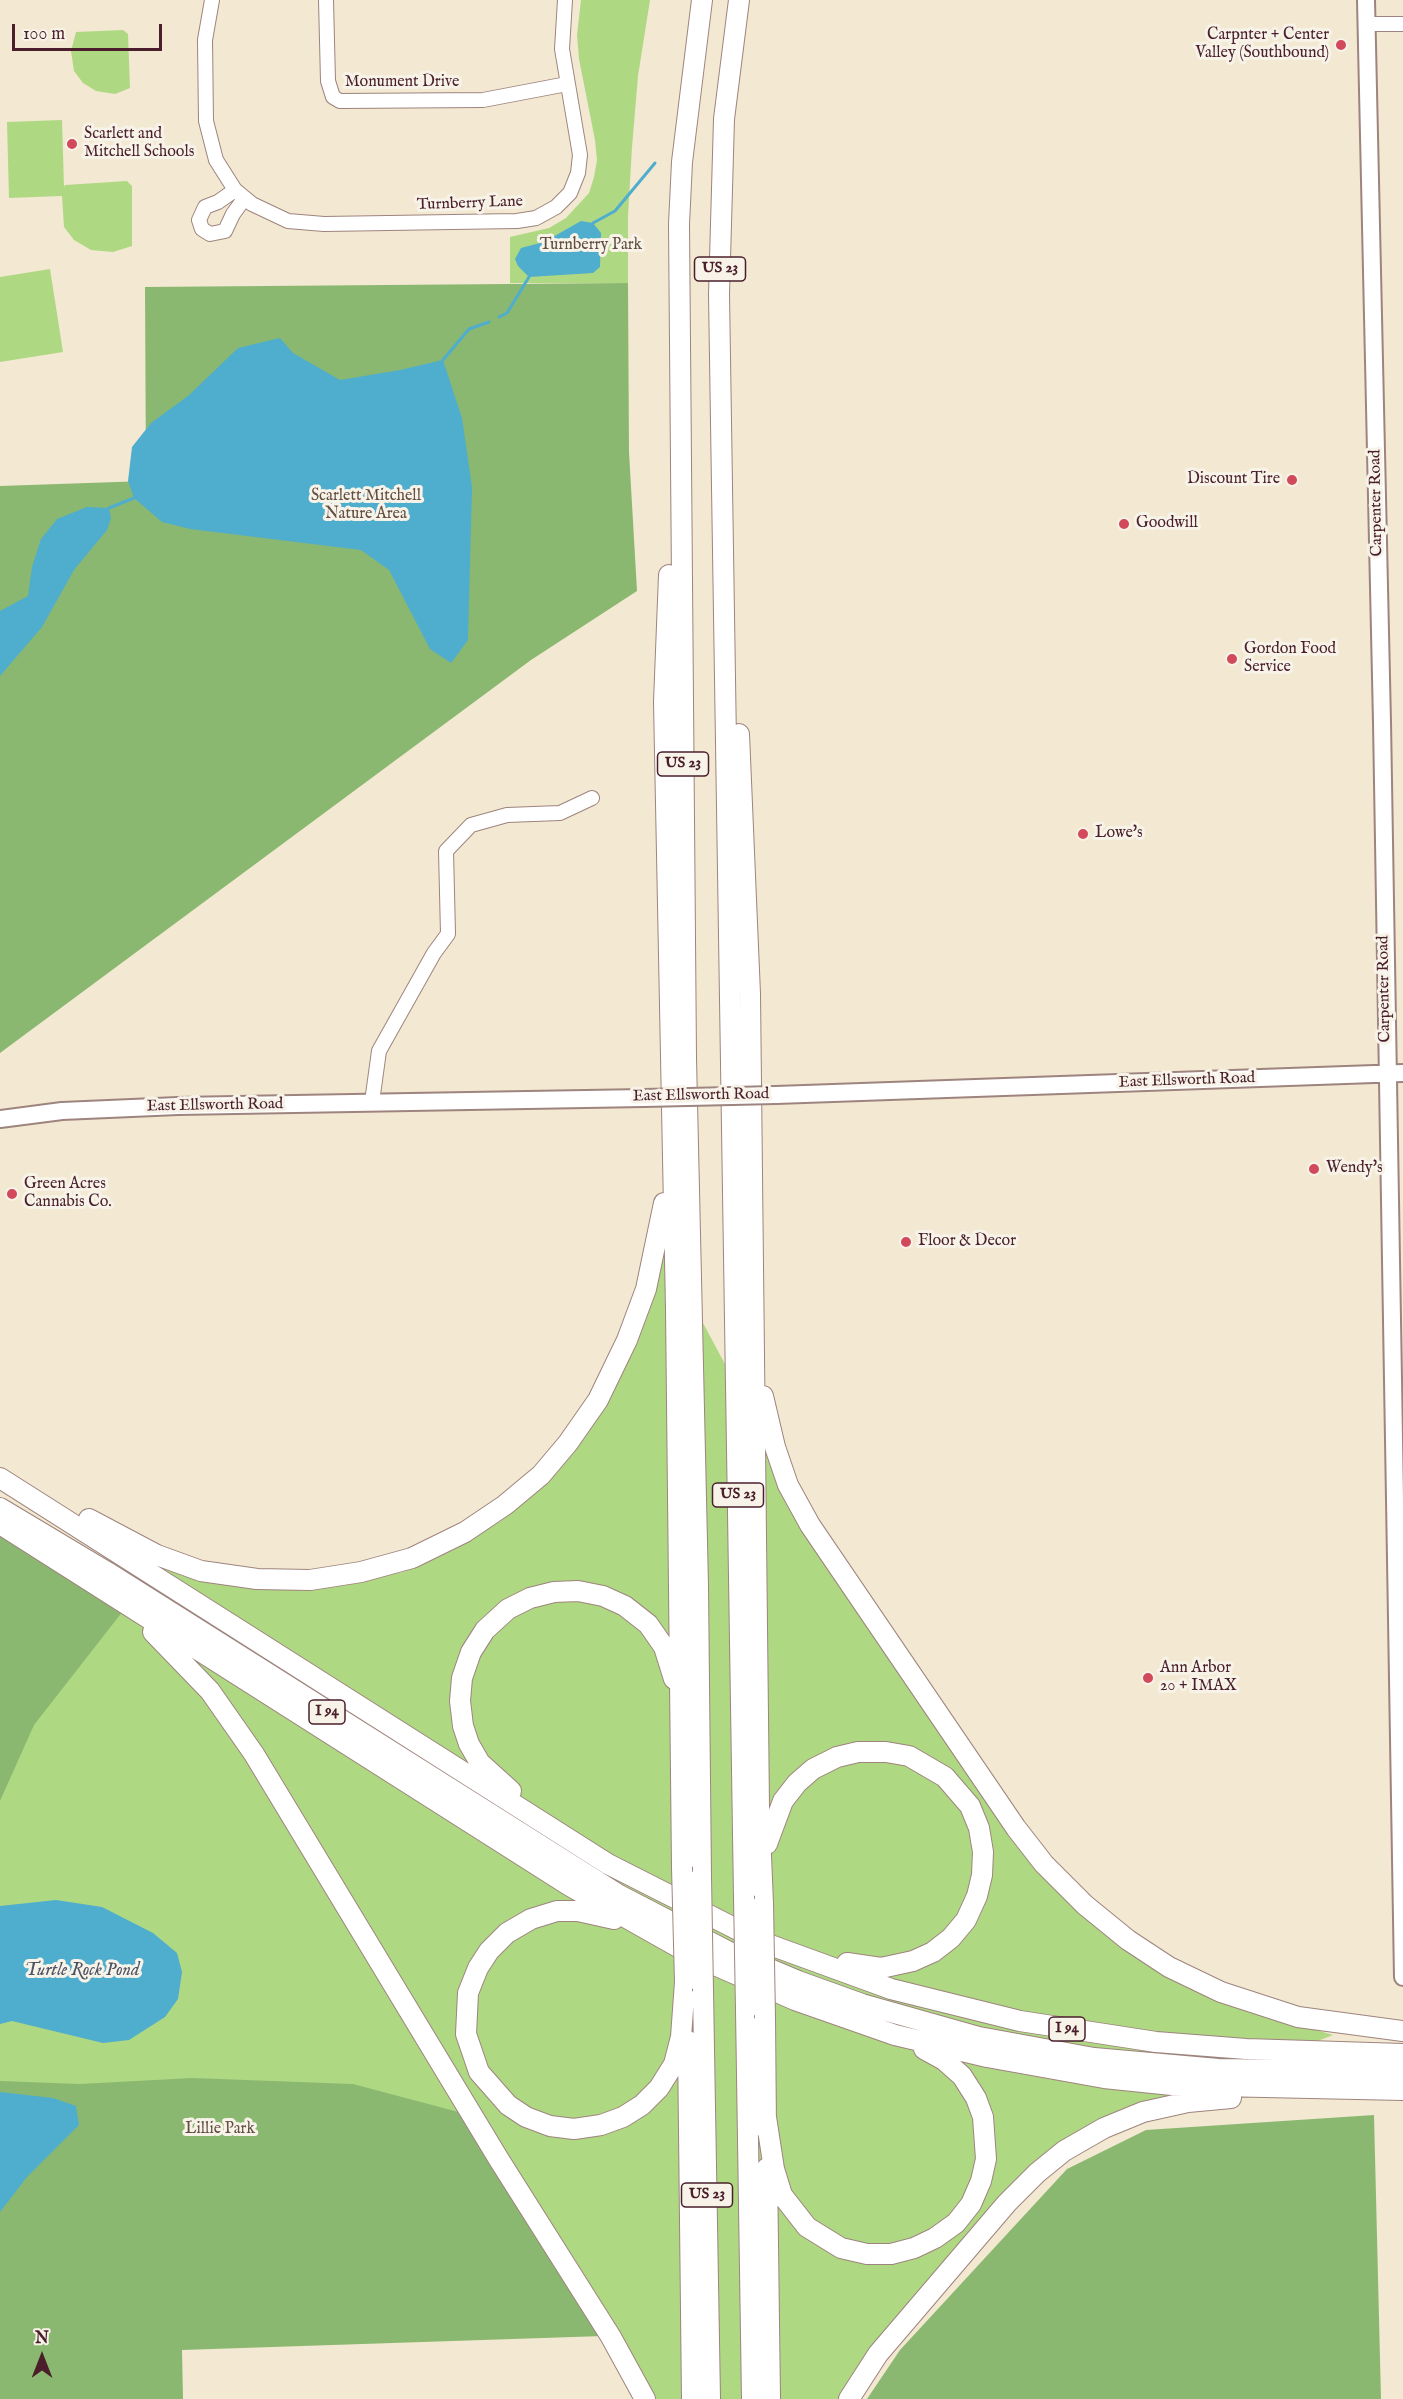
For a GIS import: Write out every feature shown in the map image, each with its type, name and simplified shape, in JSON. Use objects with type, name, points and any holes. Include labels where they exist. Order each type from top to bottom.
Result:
[{"type":"highway","name":"US 23","points":[[702,0],[682,162],[679,224],[686,1058],[698,1586],[710,2399]]},
{"type":"highway","name":"US 23","points":[[739,0],[724,119],[719,294],[752,2399]]},
{"type":"highway","points":[[680,471],[671,533],[664,702],[692,2399]]},
{"type":"highway","points":[[723,538],[735,617],[750,994],[770,2399]]},
{"type":"highway","points":[[0,1468],[111,1532],[157,1555],[201,1570],[257,1579],[310,1580],[361,1572],[412,1558],[465,1532],[505,1505],[541,1475],[568,1443],[598,1400],[627,1340],[646,1289],[663,1214],[672,1138]]},
{"type":"highway","points":[[755,1337],[765,1408],[788,1485],[810,1525],[949,1731],[1044,1864],[1084,1905],[1128,1941],[1169,1967],[1221,1992],[1298,2017],[1403,2031]]},
{"type":"highway","name":"I 94","points":[[0,1478],[541,1822],[659,1892],[793,1954],[940,2003],[1020,2021],[1090,2033],[1246,2049],[1403,2054]]},
{"type":"highway","name":"I 94","points":[[0,1508],[107,1572],[619,1895],[727,1951],[798,1981],[874,2008],[979,2037],[1094,2058],[1218,2069],[1403,2072]]},
{"type":"highway","points":[[0,1524],[570,1886],[641,1928],[725,1971],[795,2000],[895,2035],[935,2054],[962,2076],[976,2098],[983,2117],[986,2159],[981,2181],[971,2204],[956,2223],[935,2238],[914,2248],[891,2253],[867,2253],[841,2248],[807,2228],[782,2195],[774,2169],[766,2117]]},
{"type":"highway","points":[[541,1822],[480,1763],[462,1726],[460,1701],[462,1678],[471,1653],[485,1630],[508,1609],[530,1598],[554,1592],[578,1591],[603,1596],[625,1606],[648,1624],[664,1647],[672,1669],[681,1717]]},
{"type":"highway","points":[[108,1593],[187,1665],[210,1691],[254,1754],[492,2148],[611,2337],[645,2399]]},
{"type":"highway","points":[[762,1870],[773,1822],[783,1801],[813,1769],[837,1757],[858,1752],[898,1753],[934,1769],[965,1800],[979,1828],[983,1852],[982,1875],[977,1896],[966,1920],[951,1938],[933,1952],[903,1965],[881,1968],[870,1968],[813,1953],[793,1954]]},
{"type":"highway","points":[[641,1928],[602,1915],[578,1911],[557,1911],[531,1919],[507,1933],[483,1960],[468,1993],[466,2034],[479,2072],[508,2105],[526,2117],[550,2126],[574,2129],[601,2125],[623,2117],[642,2105],[667,2076],[678,2051],[685,2002]]},
{"type":"highway","points":[[895,2035],[998,2059],[1104,2078],[1172,2085],[1403,2090]]},
{"type":"highway","points":[[849,2399],[878,2354],[1007,2203],[1037,2173],[1064,2151],[1104,2128],[1143,2112],[1188,2102],[1298,2096],[1345,2089]]},
{"type":"main road","name":"Carpenter Road","points":[[1366,0],[1395,1073],[1403,1976]]},
{"type":"main road","name":"East Ellsworth Road","points":[[0,1119],[62,1111],[372,1102],[776,1095],[1395,1073]]},
{"type":"street","name":"Turnberry Lane","points":[[212,0],[205,39],[206,121],[216,160],[240,195],[265,212],[306,224],[517,221],[536,218],[556,207],[570,193],[578,173],[580,155],[562,48],[565,0]]},
{"type":"street","name":"Monument Drive","points":[[326,0],[328,81],[333,97],[340,101],[483,100],[567,84]]},
{"type":"street","points":[[1366,24],[1403,24]]},
{"type":"street","points":[[372,1102],[379,1051],[434,953],[448,934],[446,851],[471,825],[507,815],[560,813],[592,798]]},
{"type":"green space","name":"Turnberry Park","points":[[581,0],[650,0],[638,76],[632,147],[628,216],[628,283],[510,283],[510,237],[549,228],[566,218],[589,193],[594,177],[597,160],[595,140],[579,59],[577,35]]},
{"type":"green space","points":[[123,30],[128,34],[130,88],[115,94],[96,91],[83,83],[74,71],[71,51],[76,32]]},
{"type":"green space","points":[[62,120],[64,187],[65,185],[127,181],[132,186],[132,246],[113,252],[91,250],[74,240],[64,227],[62,196],[9,198],[7,122]]},
{"type":"green space","points":[[50,269],[63,352],[0,362],[0,277]]},
{"type":"green space","name":"Scarlett Mitchell Nature Area","points":[[628,283],[629,452],[637,591],[531,660],[0,1053],[0,486],[146,481],[145,287]]},
{"type":"green space","points":[[665,1252],[764,1437],[796,1522],[1002,1822],[1096,1926],[1210,1998],[1333,2035],[1181,2094],[1048,2152],[842,2399],[654,2399],[258,1742],[190,1658],[144,1559],[212,1581],[306,1591],[403,1572],[501,1521],[575,1447],[627,1360]]},
{"type":"green space","name":"Lillie Park","points":[[0,1530],[135,1621],[154,1638],[210,1700],[466,2114],[181,2350],[0,2355]]},
{"type":"green space","points":[[0,1530],[123,1611],[34,1725],[0,1801]]},
{"type":"green space","points":[[192,2078],[353,2084],[466,2114],[603,2336],[182,2350],[183,2399],[0,2399],[0,2081],[80,2084]]},
{"type":"green space","points":[[1374,2115],[1381,2399],[867,2399],[900,2350],[1067,2169],[1146,2130]]},
{"type":"water","points":[[581,221],[593,223],[601,233],[600,267],[593,273],[529,277],[518,266],[515,259],[521,248],[544,242]]},
{"type":"water","points":[[280,338],[293,353],[340,380],[443,360],[462,418],[472,487],[468,640],[451,663],[430,649],[389,570],[361,550],[190,529],[162,522],[134,498],[128,481],[132,447],[151,423],[188,396],[238,348]]},
{"type":"water","points":[[87,507],[109,508],[111,518],[107,530],[74,570],[42,627],[0,676],[0,611],[28,596],[32,567],[41,539],[57,519]]},
{"type":"water","name":"Turtle Rock Pond","points":[[56,1900],[102,1907],[153,1933],[177,1953],[182,1972],[178,1999],[165,2017],[129,2040],[103,2043],[12,2021],[0,2024],[0,1906]]},
{"type":"water","points":[[0,2092],[53,2098],[76,2106],[79,2125],[27,2177],[0,2212]]},
{"type":"waterway","points":[[593,223],[615,211],[655,163]]},
{"type":"waterway","points":[[499,317],[507,313],[529,277]]},
{"type":"waterway","points":[[443,360],[469,329],[489,322]]},
{"type":"waterway","points":[[109,508],[134,498]]},
{"type":"place","name":"Carpnter + Center Valley (Southbound)","points":[[1341,45]]},
{"type":"place","name":"Scarlett and Mitchell Schools","points":[[72,144]]},
{"type":"place","name":"Discount Tire","points":[[1292,480]]},
{"type":"place","name":"Goodwill","points":[[1124,524]]},
{"type":"place","name":"Gordon Food Service","points":[[1232,659]]},
{"type":"place","name":"Lowe's","points":[[1083,834]]},
{"type":"place","name":"Wendy's","points":[[1314,1169]]},
{"type":"place","name":"Green Acres Cannabis Co.","points":[[12,1194]]},
{"type":"place","name":"Floor & Decor","points":[[906,1242]]},
{"type":"place","name":"Ann Arbor 20 + IMAX","points":[[1148,1678]]}]
